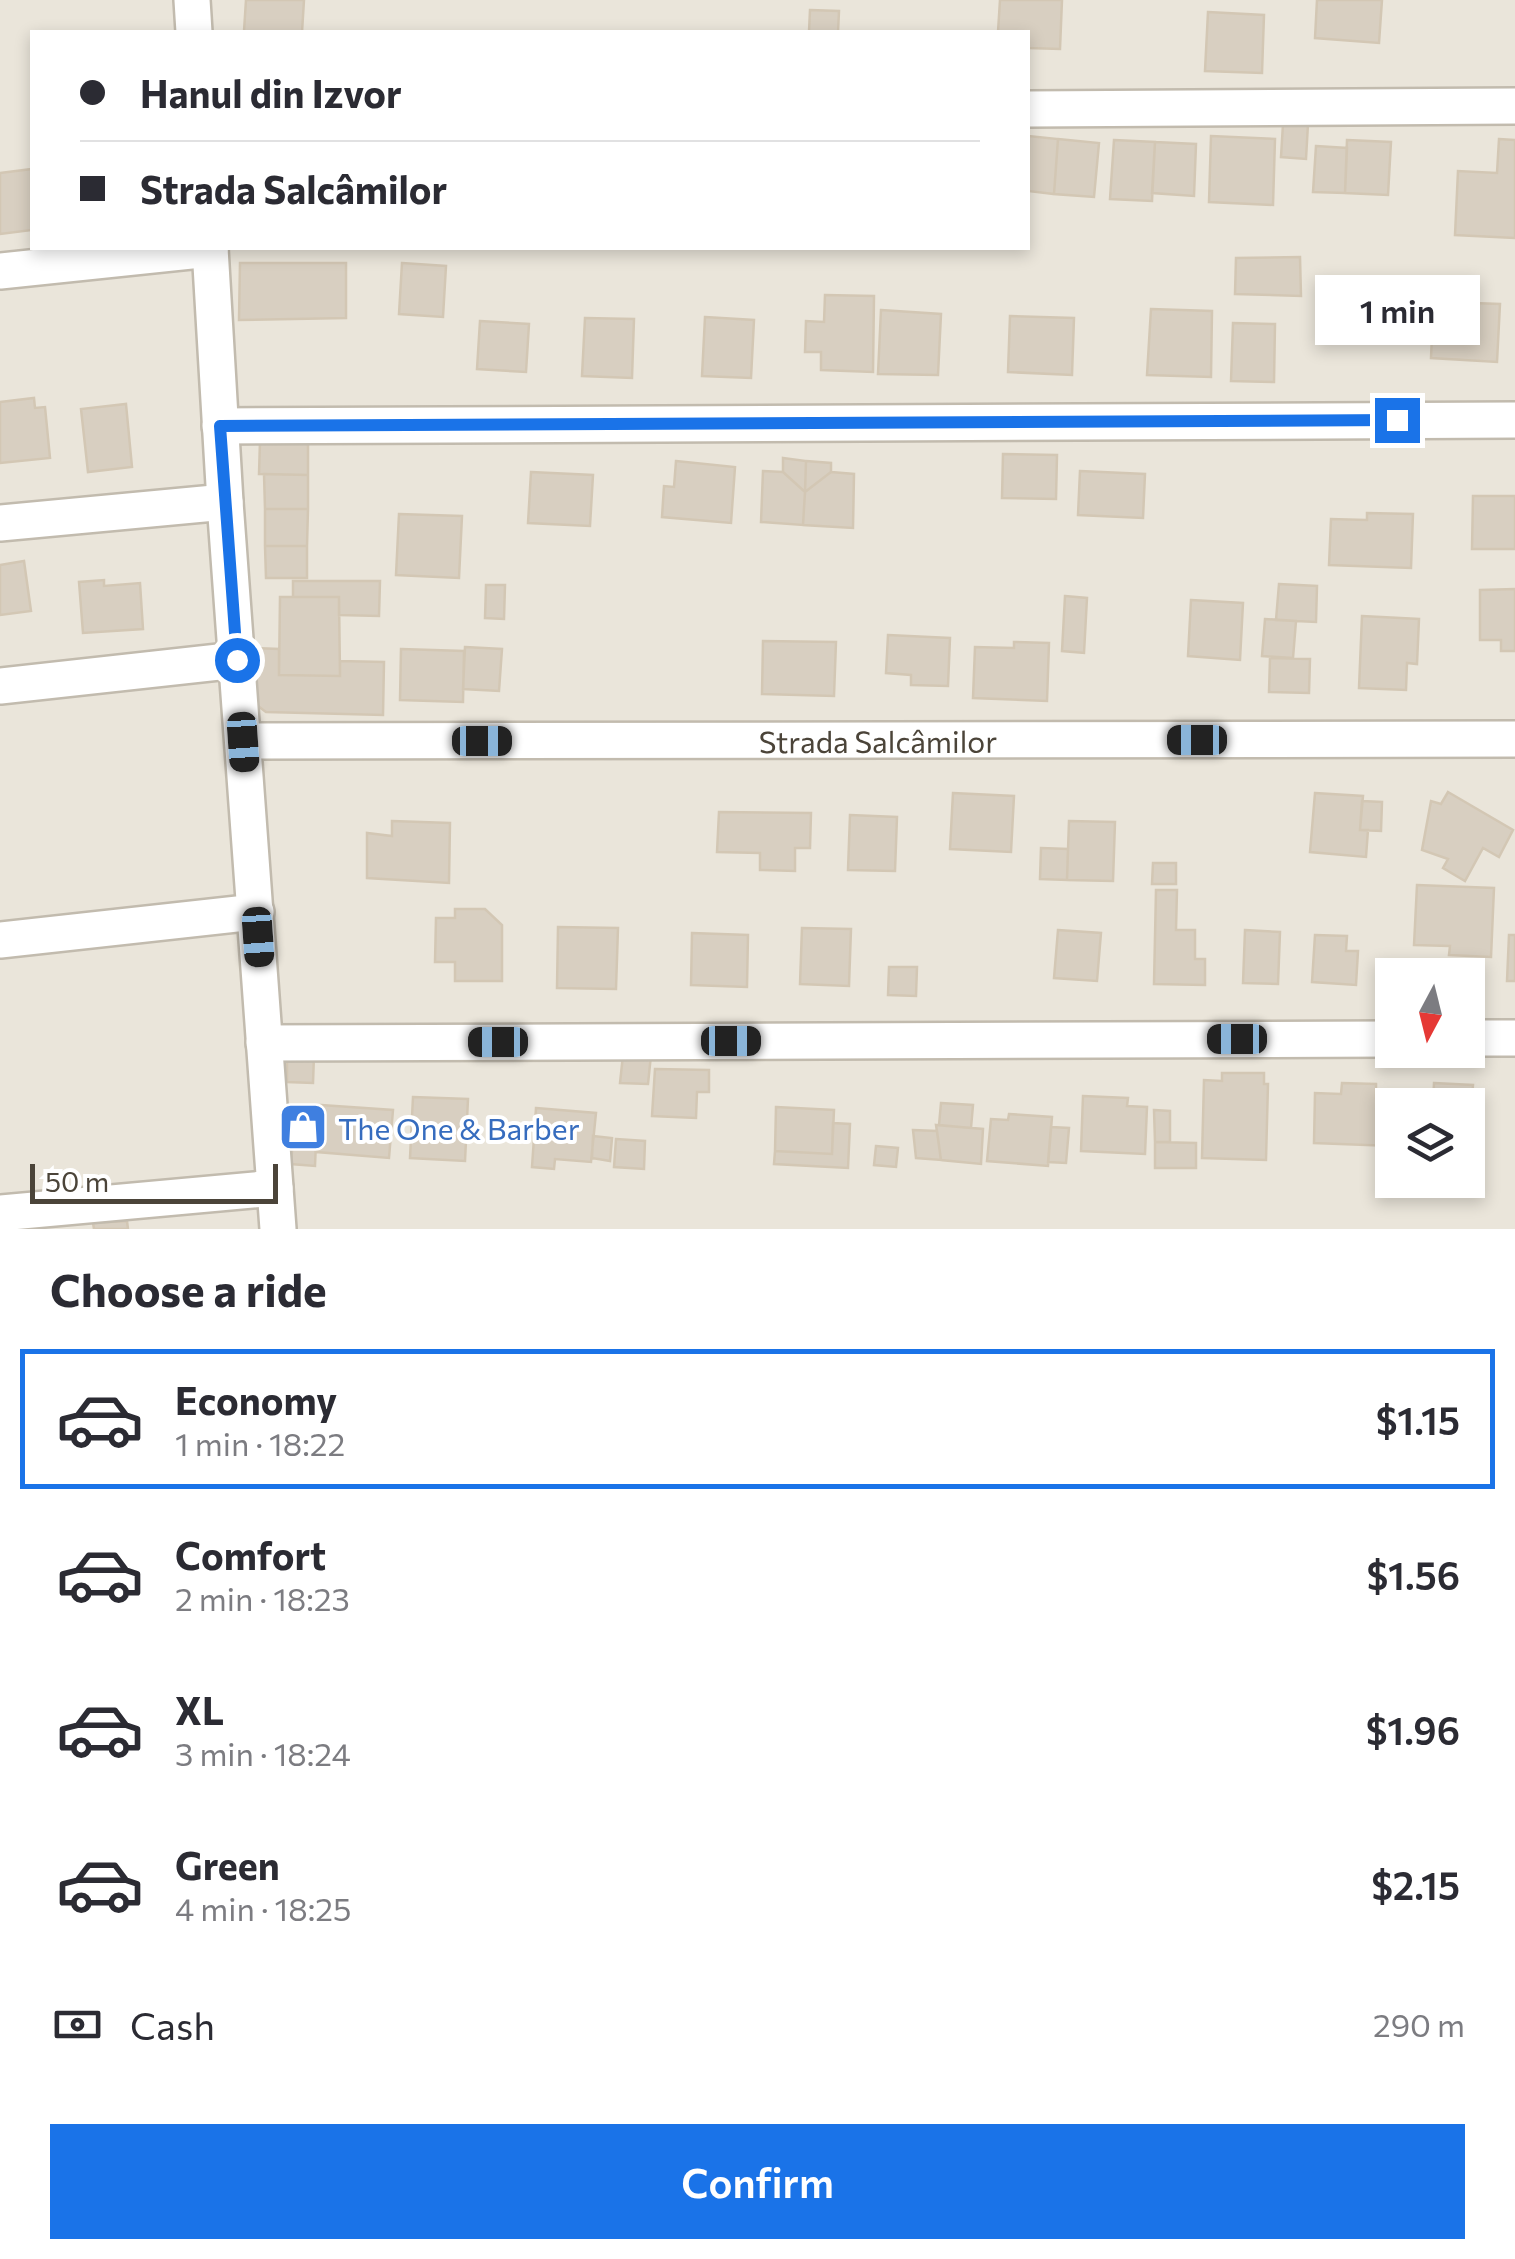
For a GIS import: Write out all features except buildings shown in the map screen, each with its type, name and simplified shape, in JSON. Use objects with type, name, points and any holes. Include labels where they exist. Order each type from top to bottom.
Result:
[{"type":"street","points":[[192,0],[194,30]]},
{"type":"street","points":[[1030,108],[1515,106]]},
{"type":"street","points":[[0,271],[192,250]]},
{"type":"street","points":[[210,250],[278,1229]]},
{"type":"street","points":[[220,426],[1515,420]]},
{"type":"street","points":[[0,523],[225,502]]},
{"type":"street","points":[[0,686],[237,660]]},
{"type":"street","name":"Strada Salcâmilor","points":[[243,742],[1515,739]]},
{"type":"street","points":[[0,940],[256,912]]},
{"type":"street","points":[[264,1043],[1375,1038]]},
{"type":"street","points":[[1485,1038],[1515,1038]]},
{"type":"street","points":[[0,1213],[275,1188]]},
{"type":"shaded area","points":[[0,0],[1515,0],[1515,1229],[0,1229]]},
{"type":"place","name":"The One & Barber","points":[[303,1127]]},
{"type":"route","points":[[237,660],[220,426],[1397,420]]}]
